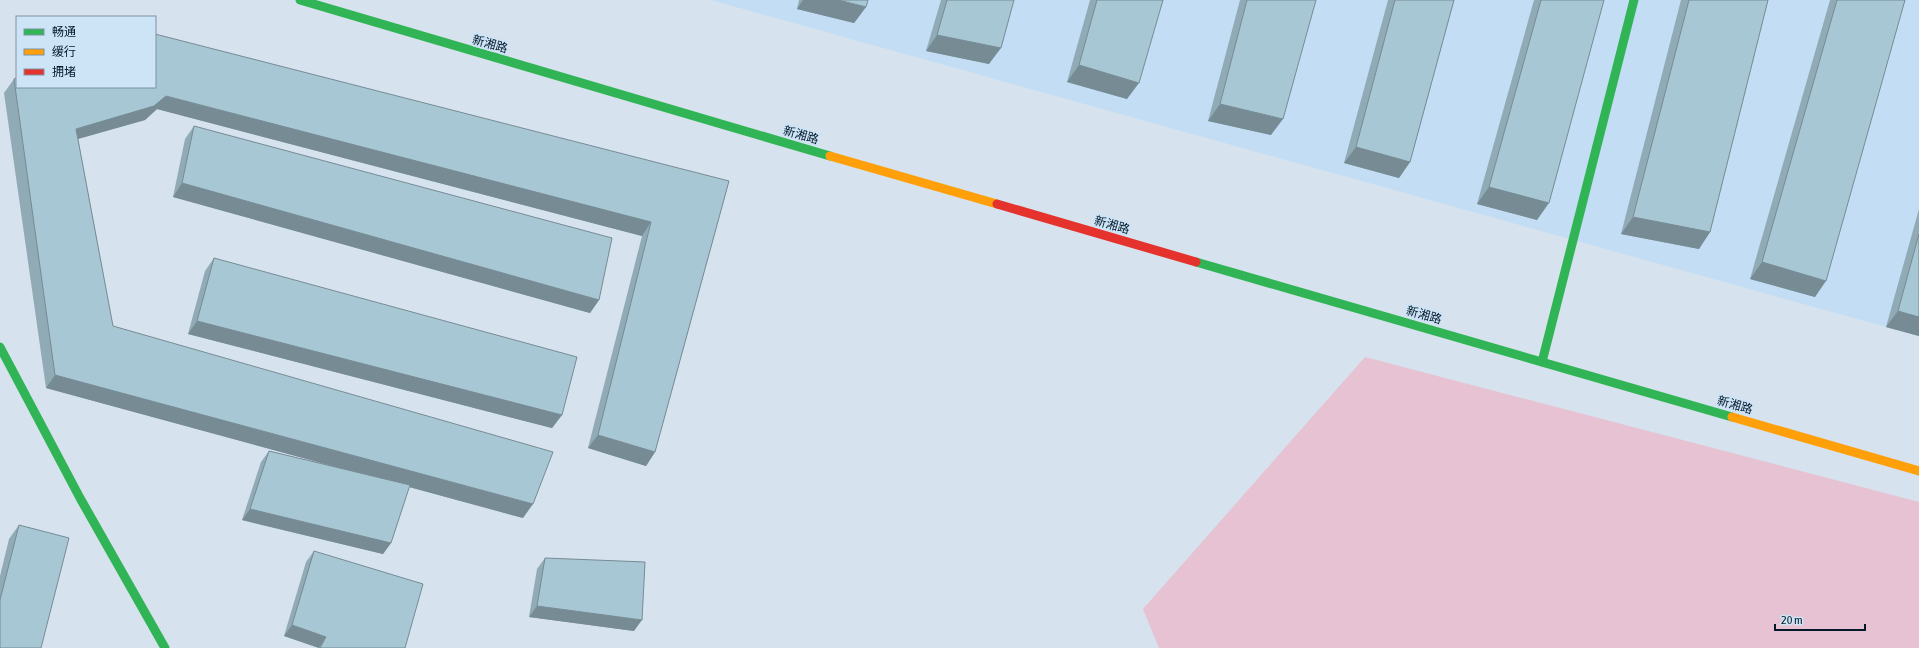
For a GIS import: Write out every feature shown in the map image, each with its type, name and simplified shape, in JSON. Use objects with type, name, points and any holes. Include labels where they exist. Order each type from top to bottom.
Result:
[{"type":"main road","name":"新湘路","points":[[300,0],[647,103],[1919,471]]},
{"type":"main road","points":[[1542,362],[1634,0]]},
{"type":"main road","points":[[0,347],[80,498],[165,648]]},
{"type":"shaded area","points":[[711,0],[1919,0],[1919,336],[1886,327]]},
{"type":"shaded area","points":[[1365,357],[1919,502],[1919,648],[1159,648],[1143,609]]},
{"type":"building","points":[[838,0],[868,0],[866,7]]},
{"type":"building","points":[[947,0],[1014,0],[1001,48],[937,35]]},
{"type":"building","points":[[1097,0],[1163,0],[1139,83],[1079,65]]},
{"type":"building","points":[[1247,0],[1316,0],[1283,119],[1220,104]]},
{"type":"building","points":[[1395,0],[1454,0],[1410,162],[1356,147]]},
{"type":"building","points":[[1541,0],[1604,0],[1549,203],[1489,187]]},
{"type":"building","points":[[1689,0],[1768,0],[1710,232],[1633,217]]},
{"type":"building","points":[[1837,0],[1905,0],[1826,281],[1762,262]]},
{"type":"building","points":[[156,34],[729,181],[655,452],[598,435],[651,222],[166,96],[154,106],[76,129],[113,326],[553,452],[533,504],[55,375],[14,79],[16,78],[16,88],[156,88]]},
{"type":"building","points":[[194,126],[612,238],[599,300],[182,183]]},
{"type":"building","points":[[1919,234],[1919,317],[1898,311]]},
{"type":"building","points":[[214,258],[577,357],[562,415],[197,321]]},
{"type":"building","points":[[269,451],[410,485],[391,543],[250,509]]},
{"type":"building","points":[[19,525],[69,538],[41,648],[0,648],[0,600]]},
{"type":"building","points":[[314,551],[423,584],[405,648],[320,648],[326,637],[292,625]]},
{"type":"building","points":[[545,558],[645,562],[642,620],[537,606]]},
{"type":"traffic: fast","points":[[300,0],[830,156]]},
{"type":"traffic: fast","points":[[1542,362],[1634,0]]},
{"type":"traffic: fast","points":[[1196,262],[1732,417]]},
{"type":"traffic: fast","points":[[0,347],[80,498],[165,648]]},
{"type":"traffic: slow","points":[[830,156],[997,204]]},
{"type":"traffic: slow","points":[[1732,417],[1919,471]]},
{"type":"traffic: jam","points":[[997,204],[1196,262]]}]
